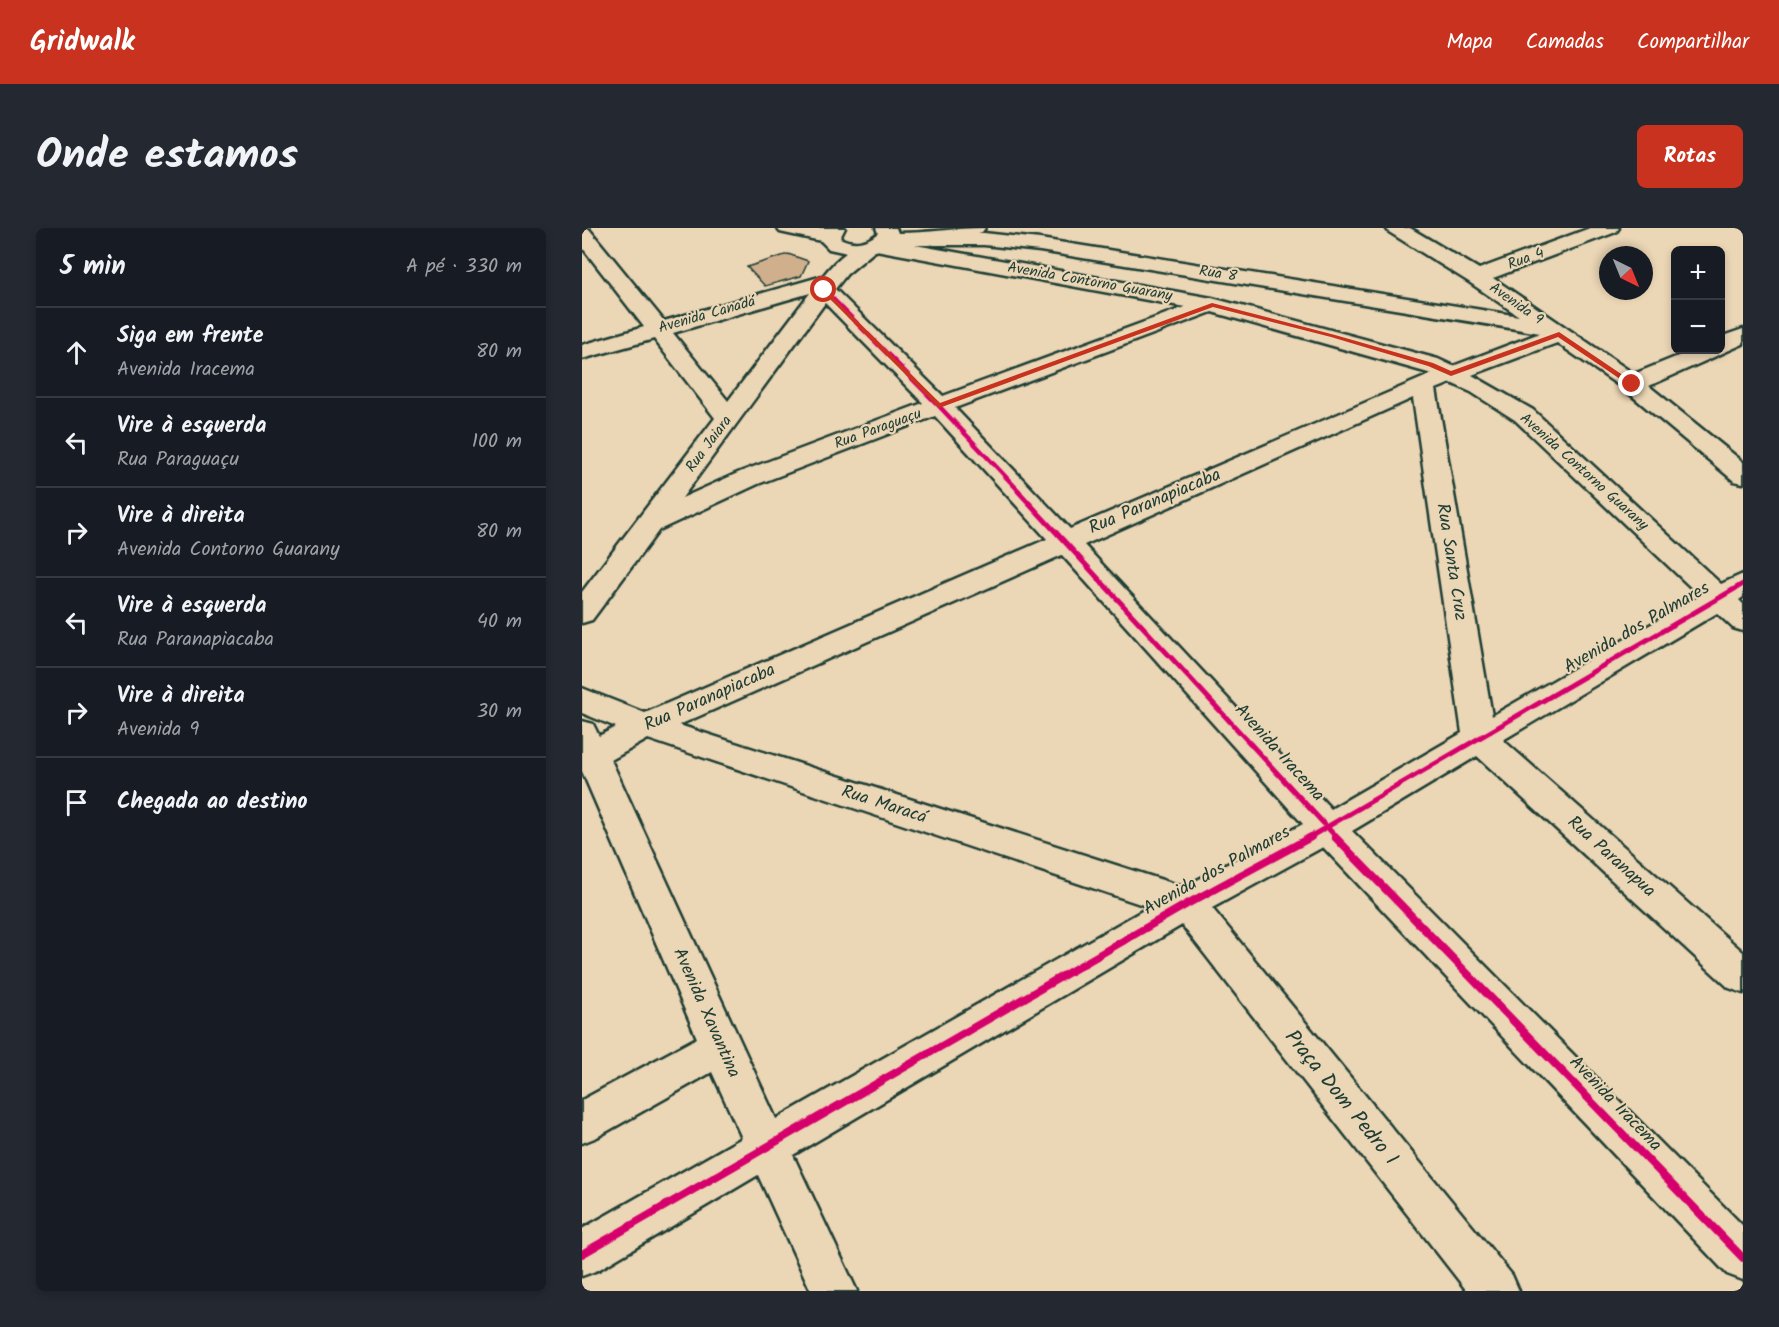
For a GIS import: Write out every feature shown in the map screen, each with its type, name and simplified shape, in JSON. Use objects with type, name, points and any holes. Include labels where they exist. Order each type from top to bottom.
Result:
[{"type":"street","points":[[787,228],[832,236],[844,247],[880,239]]},
{"type":"street","points":[[922,233],[975,228]]},
{"type":"street","name":"Avenida 9","points":[[1396,228],[1477,277],[1632,384],[1743,475]]},
{"type":"street","name":"Rua 4","points":[[1477,277],[1609,228]]},
{"type":"street","points":[[582,233],[729,419]]},
{"type":"street","name":"Rua 8","points":[[880,239],[922,233],[1040,244],[1555,331]]},
{"type":"street","points":[[831,281],[836,258],[832,236]]},
{"type":"street","name":"Rua Jaiara","points":[[582,613],[831,281],[844,265],[880,239]]},
{"type":"street","name":"Avenida Contorno Guarany","points":[[880,239],[1212,304],[1430,364],[1480,387],[1524,415],[1735,601]]},
{"type":"street","name":"Avenida Canadá","points":[[582,352],[656,329],[831,281]]},
{"type":"street","name":"Avenida Iracema","points":[[831,281],[939,406],[1326,828],[1743,1258]]},
{"type":"street","name":"Rua Paraguaçu","points":[[648,524],[749,478],[1212,304]]},
{"type":"street","name":"Rua Paranapiacaba","points":[[587,744],[645,726],[1065,541],[1555,331]]},
{"type":"street","points":[[1725,344],[1743,336]]},
{"type":"street","points":[[1632,384],[1703,354]]},
{"type":"street","name":"Rua Santa Cruz","points":[[1423,386],[1479,738]]},
{"type":"street","name":"Avenida dos Palmares","points":[[582,1254],[1479,738],[1735,601]]},
{"type":"street","name":"Rua Maracá","points":[[582,700],[645,726],[1187,904]]},
{"type":"street","name":"Rua Paranapua","points":[[1479,738],[1743,976]]},
{"type":"street","name":"Avenida Xavantina","points":[[587,744],[720,1046],[834,1291]]},
{"type":"street","name":"Praça Dom Pedro I","points":[[1187,904],[1496,1291]]},
{"type":"street","points":[[582,1123],[720,1046]]},
{"type":"building","points":[[788,254],[808,261],[801,276],[765,286],[747,267]]},
{"type":"cycle path","points":[[824,290],[939,406],[1327,828],[1743,1258]]},
{"type":"cycle path","points":[[582,1254],[1187,904],[1327,828],[1743,584]]},
{"type":"route","points":[[824,290],[939,406],[1212,304],[1430,364],[1451,374],[1559,334],[1632,384]]}]
